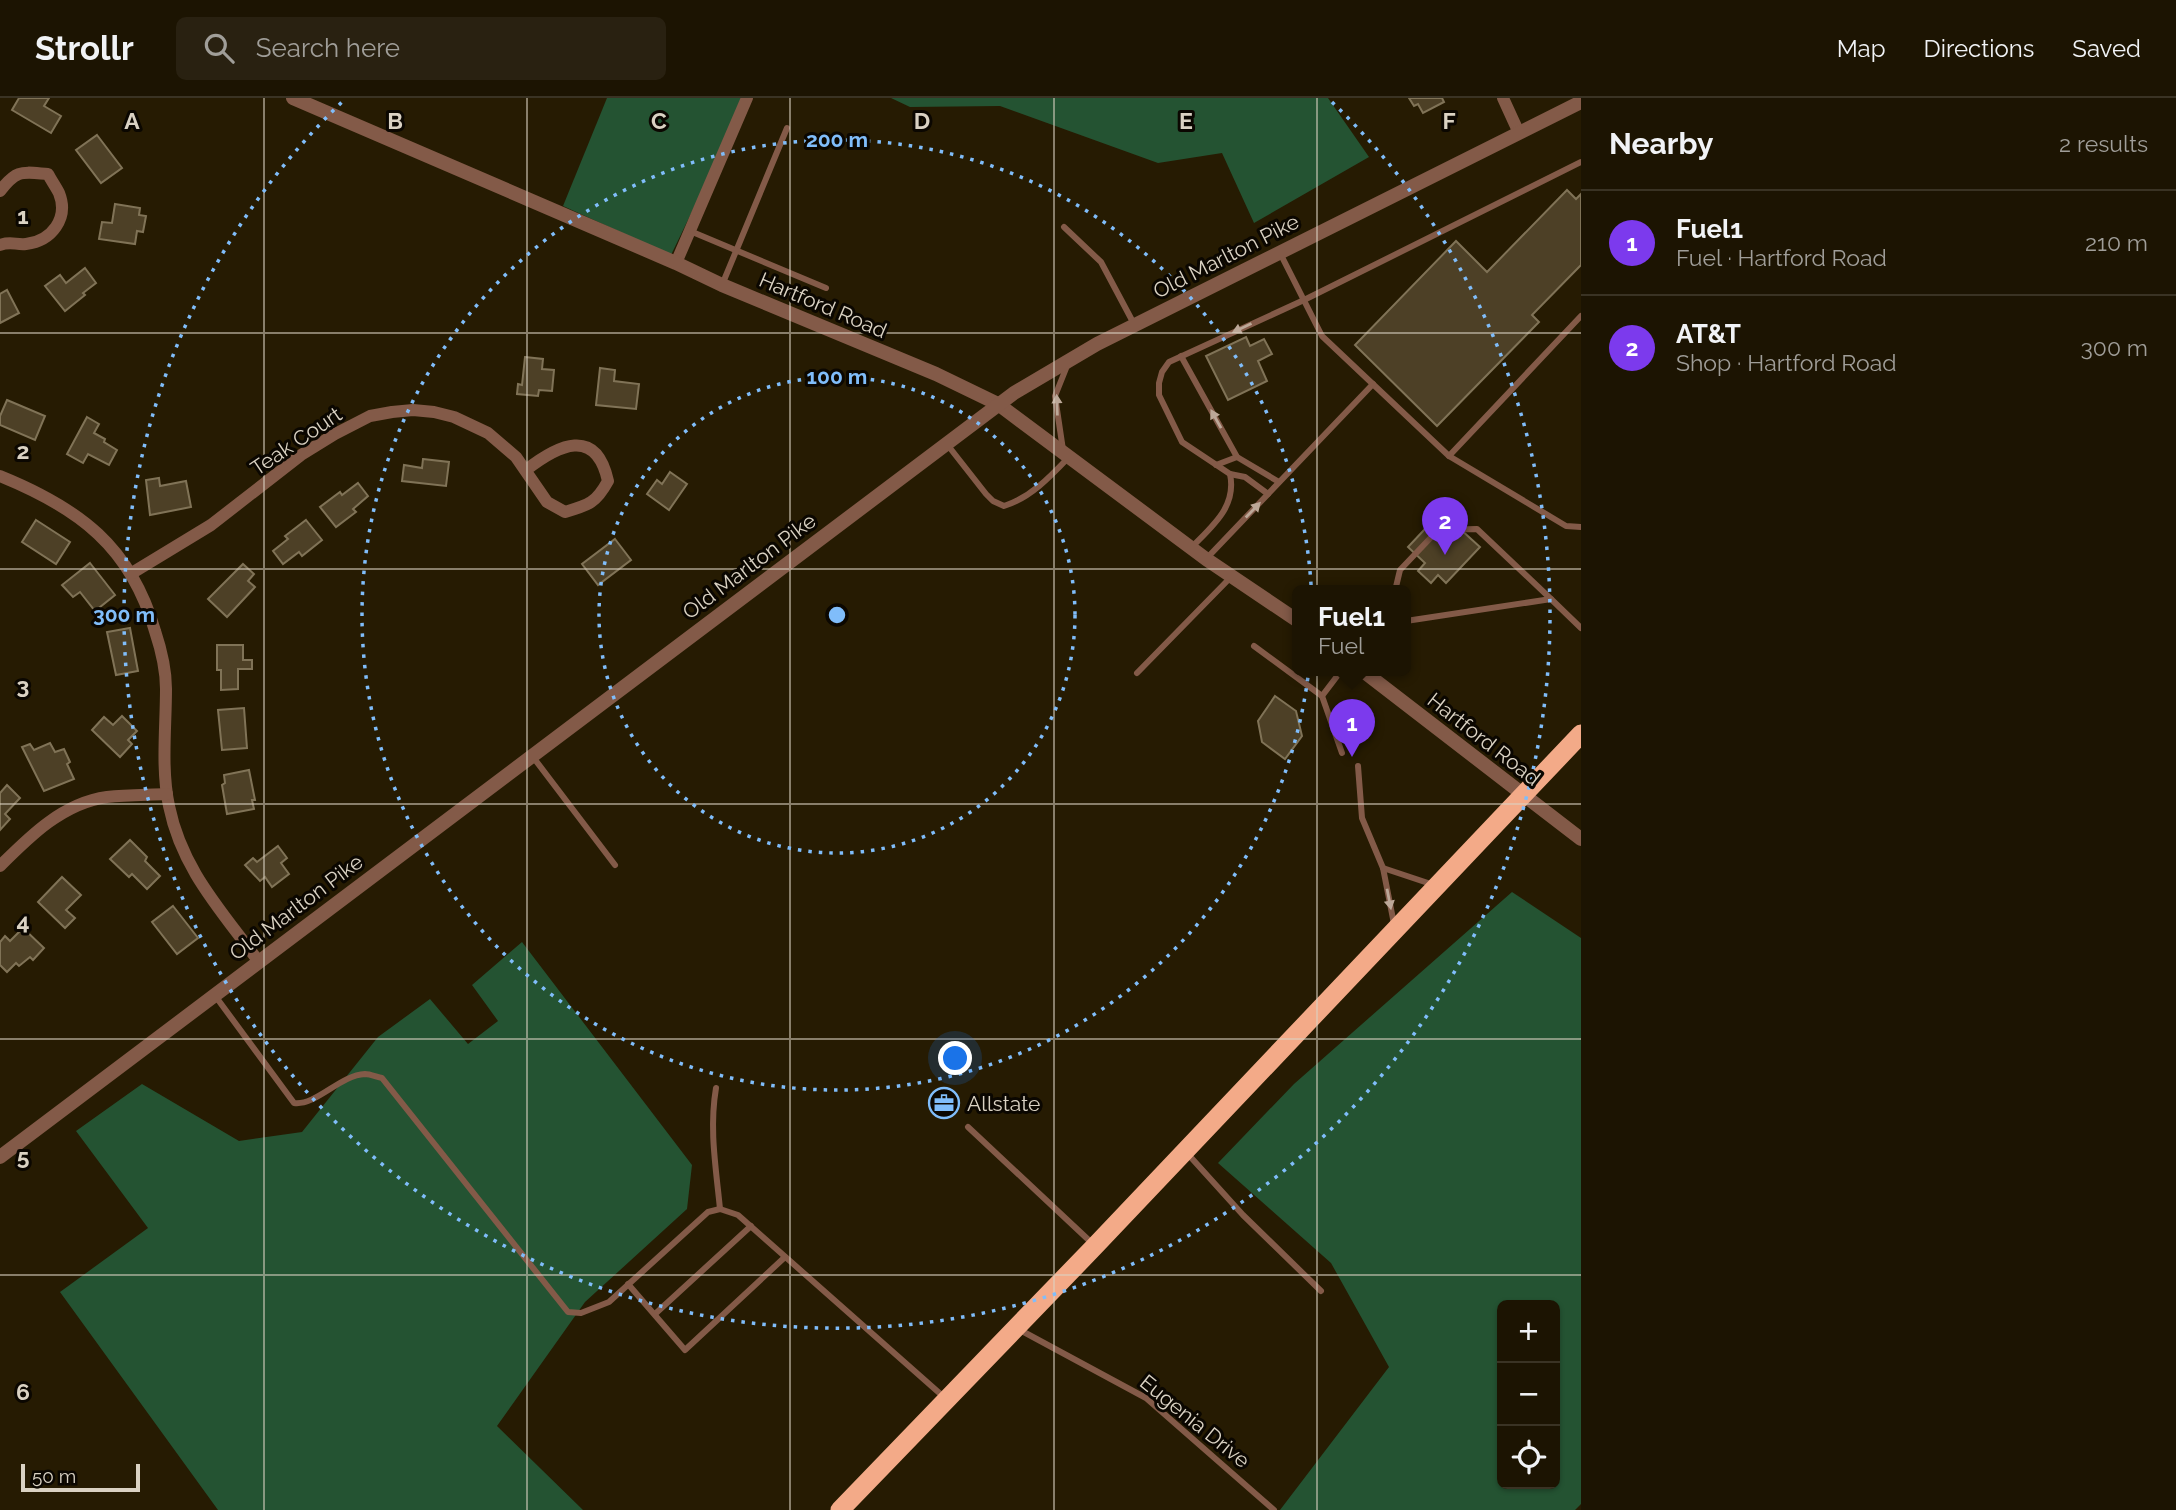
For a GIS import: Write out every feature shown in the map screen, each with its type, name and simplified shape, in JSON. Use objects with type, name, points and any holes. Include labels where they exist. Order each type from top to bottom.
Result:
[{"type":"highway","points":[[840,1510],[1095,1246],[1581,734]]},
{"type":"street","name":"Hartford Road","points":[[293,98],[722,285],[936,374],[998,404],[1206,559],[1292,617]]},
{"type":"street","points":[[676,263],[747,98]]},
{"type":"street","points":[[1503,98],[1519,133]]},
{"type":"street","name":"Old Marlton Pike","points":[[0,1157],[998,404],[1070,360],[1135,325],[1581,102]]},
{"type":"street","points":[[0,191],[12,176],[27,172],[48,174],[59,193],[63,210],[60,222],[48,237],[25,244],[3,239]]},
{"type":"street","name":"Teak Court","points":[[132,573],[211,526],[301,456],[370,416],[413,410],[454,417],[488,433],[503,444],[526,470],[547,502],[565,512],[586,506],[598,498],[608,481],[597,454],[579,444],[565,446],[547,454],[526,470]]},
{"type":"street","points":[[0,476],[47,497],[82,519],[111,545],[132,573],[154,627],[166,685],[167,794],[173,824],[206,892],[259,961]]},
{"type":"street","name":"Hartford Road","points":[[1369,676],[1581,839]]},
{"type":"street","points":[[0,866],[44,825],[64,812],[107,797],[167,794]]},
{"type":"lane","points":[[722,285],[787,128]]},
{"type":"lane","points":[[1268,494],[1245,477],[1230,474],[1182,442],[1159,395],[1162,372],[1169,362],[1304,300],[1581,162]]},
{"type":"lane","points":[[1064,227],[1101,262],[1135,325]]},
{"type":"lane","points":[[690,231],[826,288]]},
{"type":"lane","points":[[1280,251],[1322,336],[1449,456],[1566,526],[1581,527]]},
{"type":"lane","points":[[1449,456],[1581,316]]},
{"type":"lane","points":[[1181,356],[1237,457],[1279,482]]},
{"type":"lane","points":[[946,442],[993,501],[1004,506],[1027,495],[1045,482],[1066,454],[1055,396],[1070,360]]},
{"type":"lane","points":[[1206,559],[1373,384]]},
{"type":"lane","points":[[1216,465],[1237,457]]},
{"type":"lane","points":[[1191,548],[1228,507],[1233,485],[1230,474]]},
{"type":"lane","points":[[1396,585],[1400,570],[1438,530],[1478,529],[1581,628]]},
{"type":"lane","points":[[1137,673],[1231,576]]},
{"type":"lane","points":[[1411,620],[1551,599]]},
{"type":"lane","points":[[1254,646],[1292,674]]},
{"type":"lane","points":[[1295,676],[1322,696],[1342,753]]},
{"type":"lane","points":[[1322,696],[1337,676]]},
{"type":"lane","points":[[531,755],[615,866]]},
{"type":"lane","points":[[1358,766],[1362,818],[1383,867],[1395,930]]},
{"type":"lane","points":[[1383,867],[1437,886]]},
{"type":"lane","points":[[215,995],[294,1103],[300,1104],[346,1079],[366,1074],[382,1078],[568,1311],[581,1313],[609,1302],[708,1212],[720,1209],[738,1215],[947,1399]]},
{"type":"lane","points":[[716,1088],[713,1147],[720,1209]]},
{"type":"lane","points":[[968,1127],[1095,1246]]},
{"type":"lane","points":[[1185,1151],[1243,1215],[1321,1291]]},
{"type":"lane","points":[[654,1314],[751,1226]]},
{"type":"lane","points":[[628,1284],[685,1350],[785,1256]]},
{"type":"lane","name":"Eugenia Drive","points":[[1015,1327],[1146,1398],[1274,1510]]},
{"type":"green space","points":[[607,98],[747,98],[671,255],[563,206]]},
{"type":"green space","points":[[891,98],[1328,98],[1369,157],[1254,223],[1222,153],[1158,163],[1000,106],[910,107]]},
{"type":"green space","points":[[1512,892],[1581,938],[1581,1504],[1575,1510],[1280,1510],[1389,1367],[1331,1263],[1218,1163],[1294,1084]]},
{"type":"green space","points":[[522,942],[692,1165],[687,1209],[585,1302],[497,1426],[583,1510],[218,1510],[60,1292],[148,1228],[76,1131],[142,1084],[239,1141],[302,1132],[378,1037],[430,999],[468,1044],[498,1021],[472,985]]},
{"type":"building","points":[[19,98],[49,98],[44,106],[61,116],[51,133],[12,110]]},
{"type":"building","points":[[1409,98],[1442,98],[1444,102],[1423,113],[1418,104],[1414,106]]},
{"type":"building","points":[[97,135],[122,168],[101,183],[76,150]]},
{"type":"building","points":[[1567,190],[1576,199],[1581,194],[1581,265],[1532,315],[1539,322],[1437,426],[1355,345],[1456,241],[1487,272]]},
{"type":"building","points":[[115,204],[140,208],[139,215],[146,216],[143,232],[137,231],[135,244],[99,239],[102,222],[112,223]]},
{"type":"building","points":[[85,268],[96,283],[65,311],[45,286],[60,275],[66,283]]},
{"type":"building","points":[[7,290],[19,313],[0,323],[0,294]]},
{"type":"building","points":[[1246,337],[1250,346],[1264,339],[1272,354],[1258,361],[1267,381],[1228,400],[1206,356]]},
{"type":"building","points":[[525,357],[543,359],[542,369],[554,370],[552,391],[539,390],[538,396],[517,394],[518,384],[522,385]]},
{"type":"building","points":[[600,368],[615,370],[614,381],[639,384],[636,409],[596,405]]},
{"type":"building","points":[[7,400],[45,416],[35,440],[0,425],[0,416]]},
{"type":"building","points":[[87,417],[99,424],[94,433],[117,450],[109,465],[88,454],[83,463],[67,454]]},
{"type":"building","points":[[423,459],[449,462],[446,486],[402,481],[404,465],[422,468]]},
{"type":"building","points":[[670,472],[687,484],[669,510],[647,494],[657,480],[662,484]]},
{"type":"building","points":[[159,478],[160,486],[186,481],[191,507],[150,515],[146,480]]},
{"type":"building","points":[[358,483],[368,496],[353,509],[356,512],[336,527],[320,507]]},
{"type":"building","points":[[36,520],[70,542],[56,564],[22,542]]},
{"type":"building","points":[[306,520],[322,540],[302,556],[299,552],[283,564],[273,551],[288,539],[285,536]]},
{"type":"building","points":[[1425,529],[1443,546],[1460,529],[1480,547],[1446,583],[1438,575],[1431,583],[1418,571],[1425,563],[1408,547]]},
{"type":"building","points":[[615,539],[631,560],[598,585],[582,564]]},
{"type":"building","points":[[90,563],[115,595],[95,611],[80,592],[73,597],[62,585]]},
{"type":"building","points":[[243,564],[254,574],[248,581],[255,587],[227,617],[208,599]]},
{"type":"building","points":[[130,628],[138,671],[116,675],[107,632]]},
{"type":"building","points":[[217,645],[243,645],[243,660],[252,660],[252,669],[238,669],[238,689],[221,690],[221,670],[217,670]]},
{"type":"building","points":[[1275,696],[1296,711],[1302,736],[1285,759],[1262,742],[1258,721]]},
{"type":"building","points":[[244,708],[247,748],[222,750],[218,710]]},
{"type":"building","points":[[122,716],[137,731],[128,740],[132,744],[120,757],[92,730],[104,717],[113,725]]},
{"type":"building","points":[[50,743],[55,752],[64,749],[74,779],[44,791],[22,747],[30,744],[34,750]]},
{"type":"building","points":[[249,770],[255,800],[252,800],[254,809],[227,814],[222,785],[225,783],[224,775]]},
{"type":"building","points":[[7,785],[20,798],[5,814],[10,819],[0,830],[0,793]]},
{"type":"building","points":[[130,840],[147,857],[145,861],[160,876],[147,889],[132,874],[129,877],[110,859]]},
{"type":"building","points":[[278,846],[287,858],[281,863],[289,874],[272,887],[265,877],[260,881],[245,865],[253,858],[257,862]]},
{"type":"building","points":[[62,877],[81,895],[66,910],[75,918],[65,928],[38,902]]},
{"type":"building","points":[[173,906],[198,938],[177,954],[152,922]]},
{"type":"building","points":[[23,928],[44,948],[33,960],[30,957],[19,966],[16,963],[7,972],[0,965],[0,942],[5,936],[10,941]]},
{"type":"place","name":"AT&T","points":[[1445,555]]},
{"type":"place","name":"Fuel1","points":[[1352,757]]},
{"type":"place","name":"Allstate","points":[[944,1103]]}]
